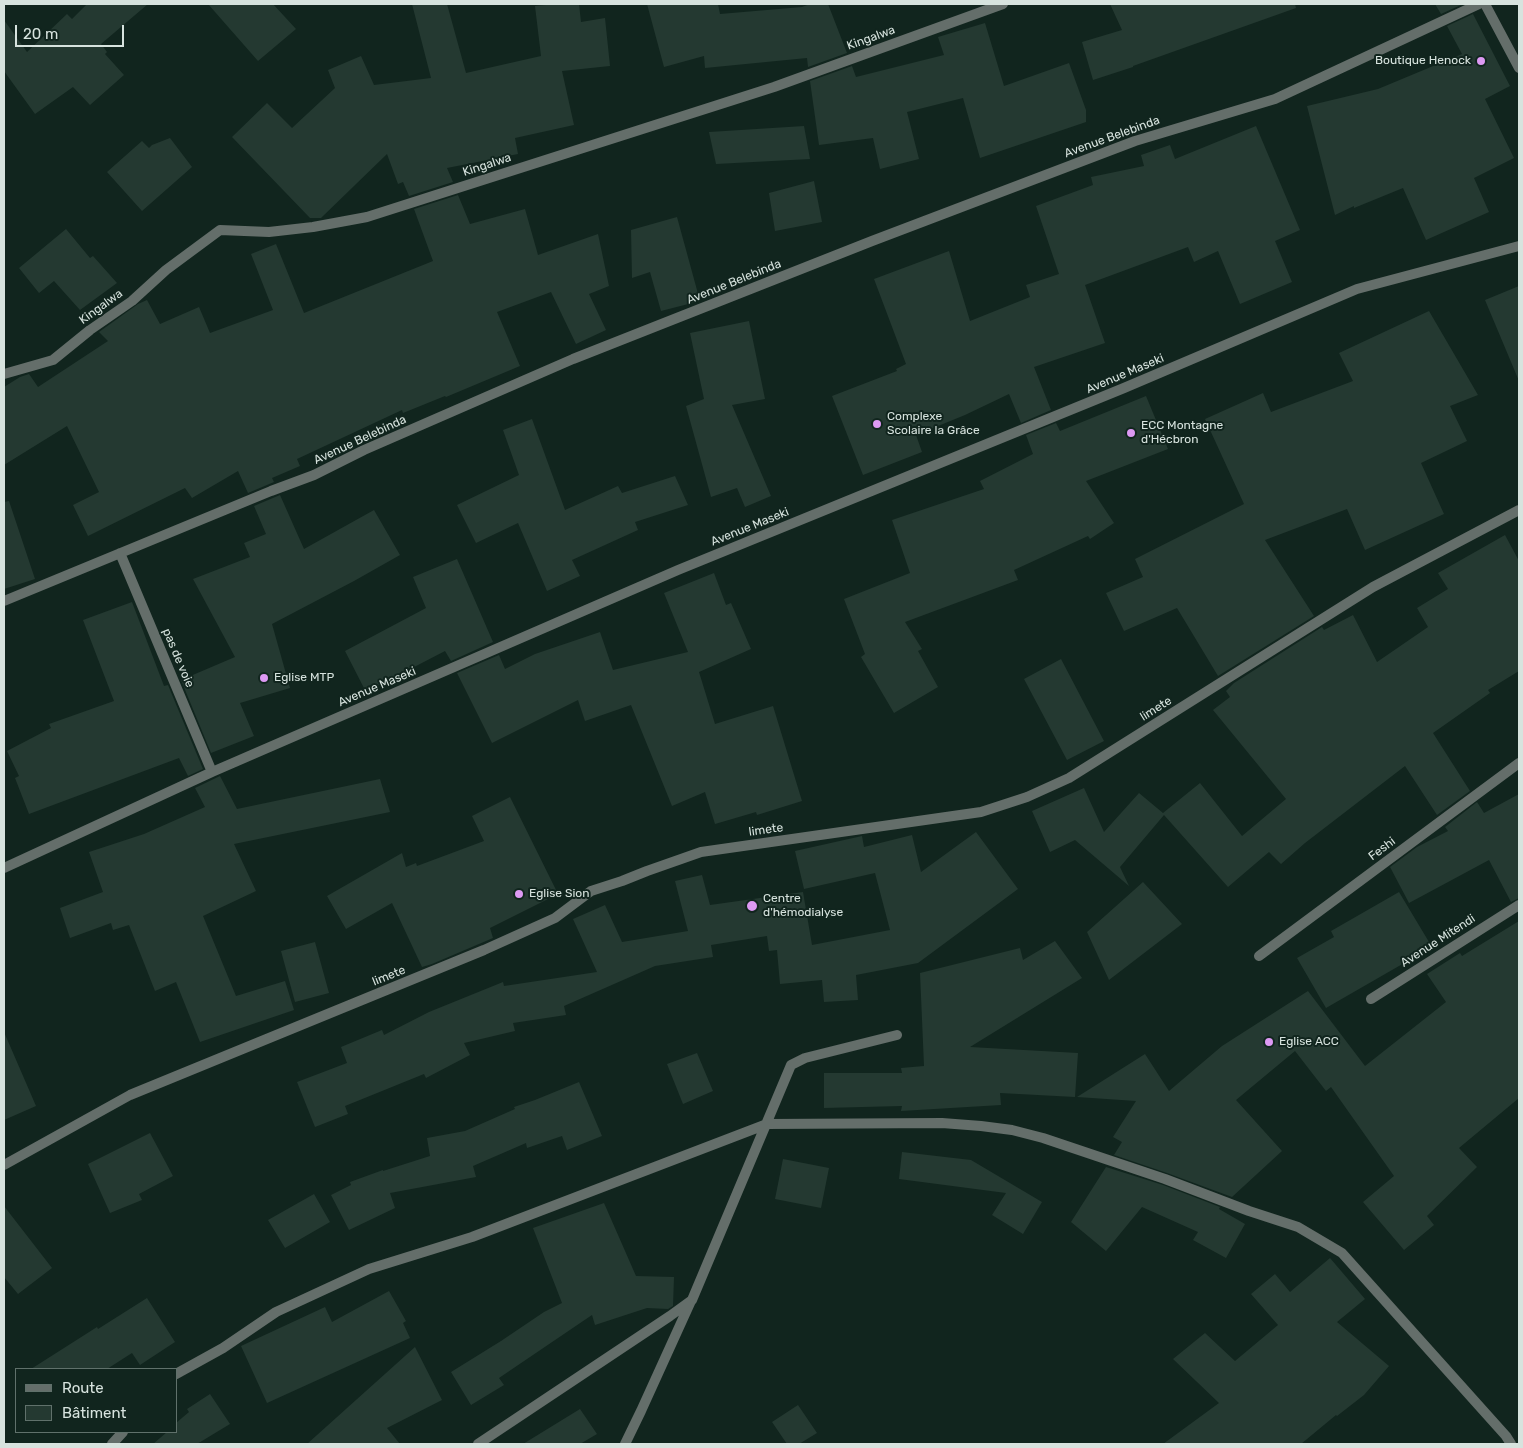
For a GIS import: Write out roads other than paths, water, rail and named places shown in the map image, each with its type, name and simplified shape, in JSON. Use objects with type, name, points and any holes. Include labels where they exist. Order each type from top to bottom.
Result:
[{"type":"street","name":"Kingalwa","points":[[4,374],[53,360],[90,330],[132,300],[166,270],[220,230],[269,232],[313,227],[367,216],[774,87],[1003,4]]},
{"type":"street","name":"Avenue Belebinda","points":[[4,601],[314,475],[364,450],[573,359],[1135,141],[1275,99],[1479,4]]},
{"type":"street","points":[[1485,4],[1519,68]]},
{"type":"street","name":"Avenue Maseki","points":[[4,868],[212,772],[678,570],[1124,388],[1357,289],[1519,246]]},
{"type":"street","name":"limete","points":[[4,1165],[130,1096],[484,950],[555,918],[591,891],[701,852],[981,812],[1027,797],[1069,778],[1373,586],[1519,510]]},
{"type":"street","name":"pas de voie","points":[[120,553],[212,772]]},
{"type":"street","name":"Feshi","points":[[1259,956],[1519,763]]},
{"type":"street","name":"Avenue Mitendi","points":[[1371,999],[1519,905]]},
{"type":"street","points":[[625,1444],[692,1300],[791,1065],[806,1058],[897,1035]]},
{"type":"street","points":[[178,1373],[223,1348],[276,1312],[369,1269],[472,1236],[767,1124],[942,1123],[1012,1130],[1043,1138],[1165,1178],[1249,1212],[1298,1227],[1342,1253],[1506,1436],[1511,1444]]},
{"type":"street","points":[[478,1444],[692,1300]]},
{"type":"street","points":[[112,1444],[122,1433]]},
{"type":"place","name":"Boutique Henock","points":[[1481,61]]},
{"type":"place","name":"Complexe Scolaire la Grâce","points":[[877,424]]},
{"type":"place","name":"ECC Montagne d'Hécbron","points":[[1131,433]]},
{"type":"place","name":"Eglise MTP","points":[[264,678]]},
{"type":"place","name":"Eglise Sion","points":[[519,894]]},
{"type":"place","name":"Centre d'hémodialyse","points":[[752,906]]},
{"type":"place","name":"Eglise ACC","points":[[1269,1042]]}]
